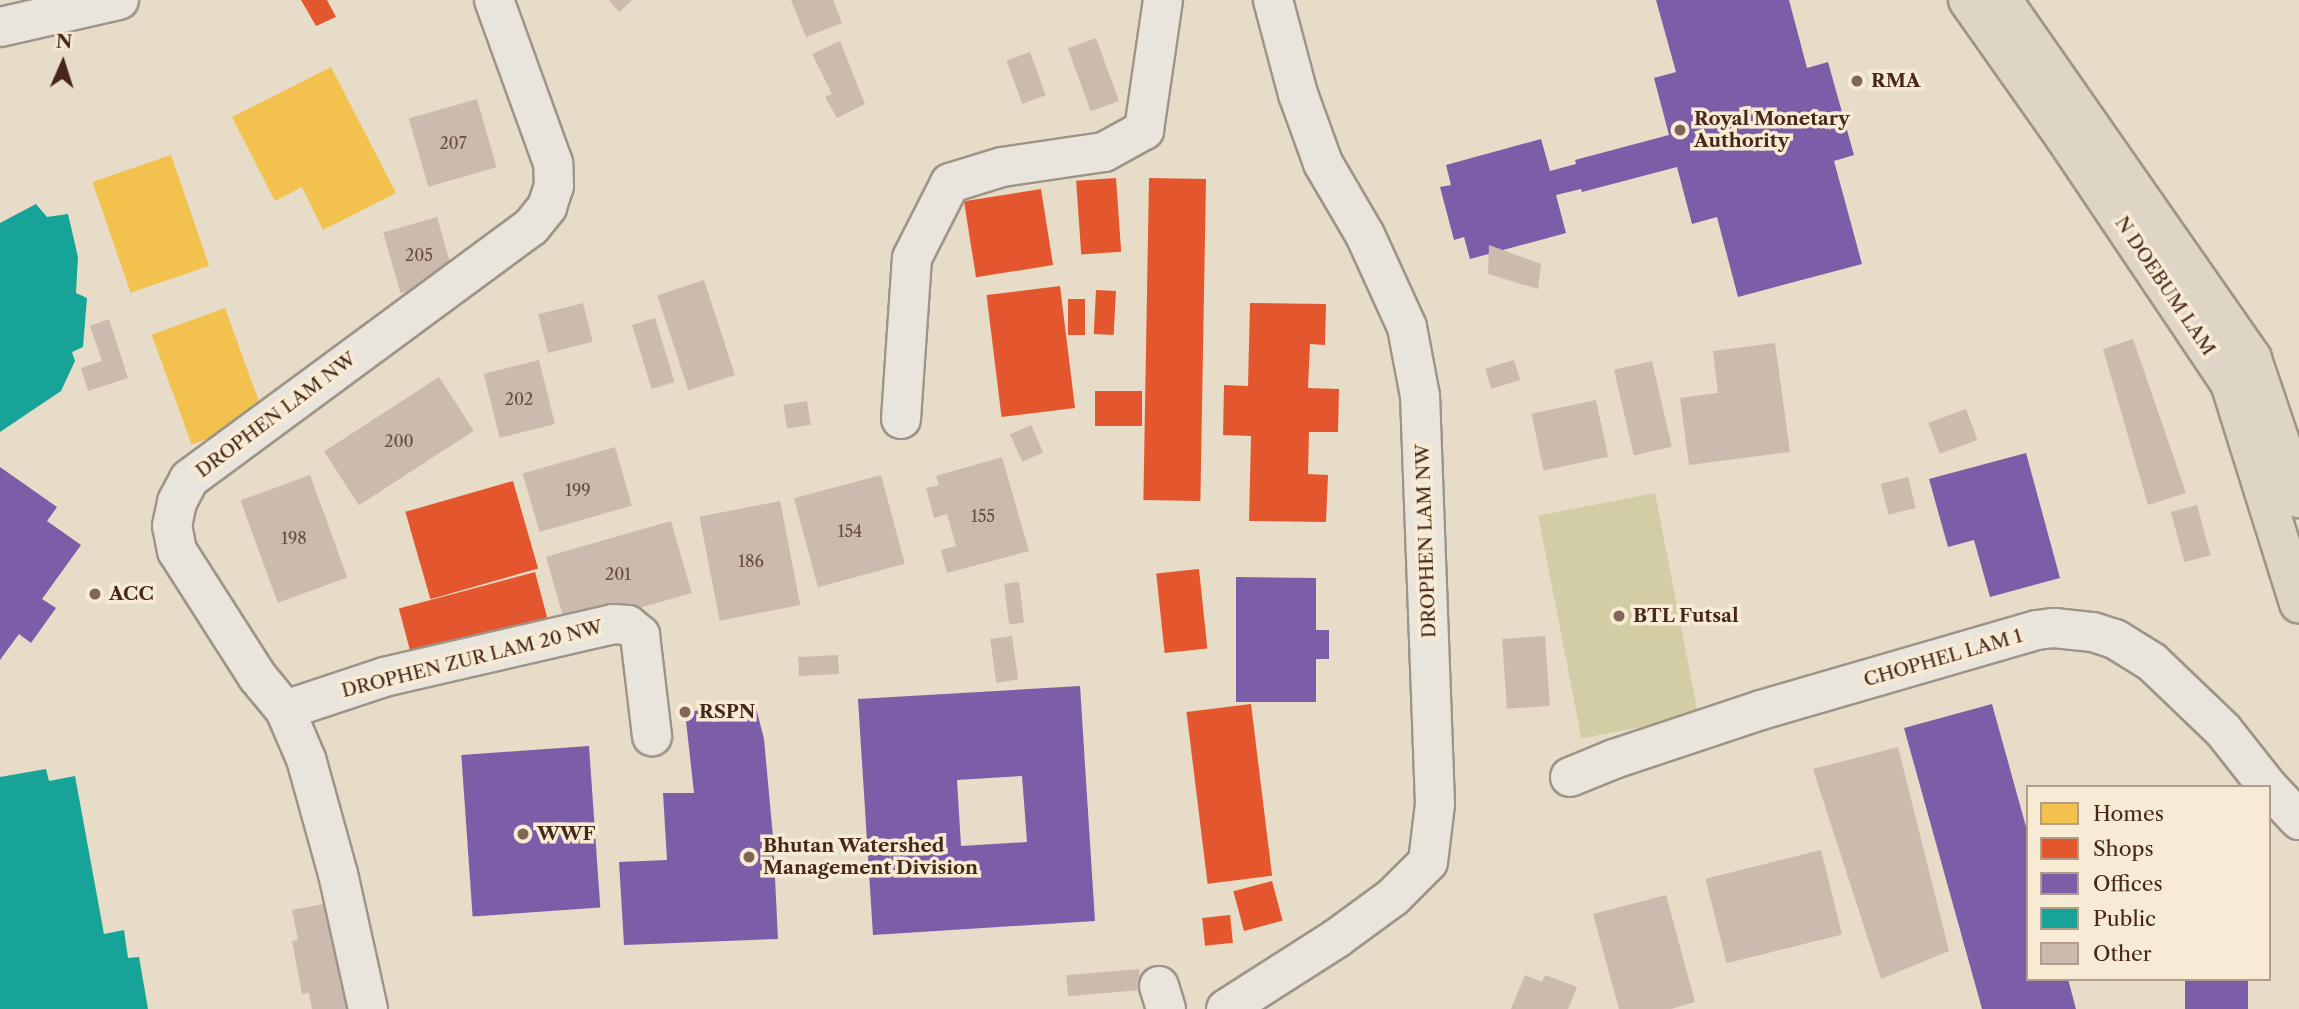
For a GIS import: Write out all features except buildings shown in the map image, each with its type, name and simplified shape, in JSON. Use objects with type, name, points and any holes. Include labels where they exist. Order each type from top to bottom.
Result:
[{"type":"main road","name":"N DOEBUM LAM","points":[[1968,0],[2064,136],[2230,383],[2299,603]]},
{"type":"main road","name":"N DOEBUM LAM","points":[[2002,0],[2252,359],[2299,498]]},
{"type":"street","points":[[0,27],[120,0]]},
{"type":"street","name":"DROPHEN LAM NW","points":[[368,1009],[306,759],[285,710],[257,676],[177,551],[172,526],[177,502],[189,480],[531,227],[547,207],[554,186],[553,163],[494,0]]},
{"type":"street","points":[[901,419],[912,258],[950,183],[1002,167],[1104,152],[1144,130],[1163,0]]},
{"type":"street","name":"DROPHEN LAM NW","points":[[1226,1009],[1393,897],[1427,862],[1435,804],[1420,396],[1407,327],[1365,235],[1323,163],[1298,94],[1273,0]]},
{"type":"street","name":"DROPHEN ZUR LAM 20 NW","points":[[285,710],[384,677],[613,624],[628,625],[640,635],[652,736]]},
{"type":"street","name":"CHOPHEL LAM 1","points":[[1570,777],[1614,759],[1761,710],[2054,628],[2094,632],[2115,639],[2152,662],[2223,730],[2267,785]]},
{"type":"street","name":"CHOPHEL LAM 1","points":[[2271,789],[2299,820]]},
{"type":"shaded area","name":"BTL Futsal","points":[[1655,493],[1698,716],[1582,739],[1538,516]]},
{"type":"place","name":"RMA","points":[[1857,81]]},
{"type":"place","name":"Royal Monetary Authority","points":[[1680,130]]},
{"type":"place","name":"ACC","points":[[95,594]]},
{"type":"place","name":"BTL Futsal","points":[[1619,616]]},
{"type":"place","name":"RSPN","points":[[685,712]]},
{"type":"place","name":"WWF","points":[[523,834]]},
{"type":"place","name":"Bhutan Watershed Management Division","points":[[749,857]]}]
